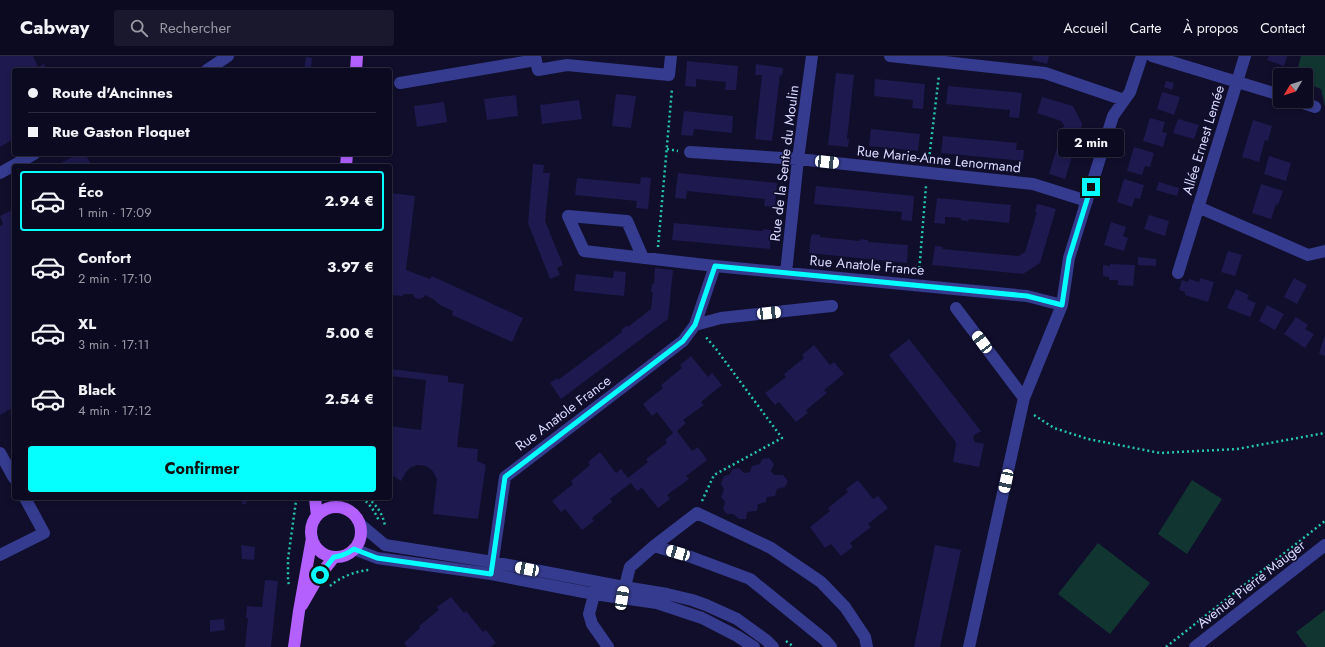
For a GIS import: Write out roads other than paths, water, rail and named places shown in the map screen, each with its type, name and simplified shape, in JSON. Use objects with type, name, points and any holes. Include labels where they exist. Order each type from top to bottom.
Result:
[{"type":"main road","points":[[356,68],[357,56]]},
{"type":"main road","points":[[315,500],[317,516]]},
{"type":"main road","points":[[336,502],[351,512],[360,524],[361,531],[358,544],[354,549],[348,554],[334,557],[326,555],[320,551],[312,538],[311,530],[313,522],[317,516],[330,508],[336,502]]},
{"type":"main road","points":[[294,647],[298,611],[312,538]]},
{"type":"main road","points":[[298,611],[317,579],[334,557]]},
{"type":"street","points":[[210,68],[228,56]]},
{"type":"street","points":[[400,83],[536,62],[669,75],[671,56]]},
{"type":"street","name":"Rue de la Sente du Moulin","points":[[786,273],[798,158],[812,56]]},
{"type":"street","points":[[890,56],[1045,73],[1124,100]]},
{"type":"street","points":[[969,647],[1023,402],[1062,305],[1069,258],[1113,116],[1130,92],[1142,56]]},
{"type":"street","points":[[1152,56],[1273,94]]},
{"type":"street","name":"Allée Ernest Lemée","points":[[1178,273],[1245,56]]},
{"type":"street","name":"Rue Marie-Anne Lenormand","points":[[690,152],[798,158],[1033,184],[1087,201]]},
{"type":"street","points":[[15,164],[30,156]]},
{"type":"street","points":[[0,172],[12,166]]},
{"type":"street","name":"Allée Ernest Lemée","points":[[1198,207],[1308,255],[1325,251]]},
{"type":"street","points":[[643,258],[627,221],[568,216],[584,251],[643,258],[657,259],[715,266]]},
{"type":"street","name":"Rue Anatole France","points":[[492,568],[505,477],[683,341],[695,325],[715,266],[1027,296],[1062,305]]},
{"type":"street","points":[[695,325],[721,318],[832,306]]},
{"type":"street","points":[[956,308],[1023,402]]},
{"type":"street","points":[[0,453],[12,474]]},
{"type":"street","points":[[0,555],[44,533],[26,500]]},
{"type":"street","points":[[623,593],[630,567],[654,546],[697,513],[771,548],[821,582],[845,607],[865,637],[867,647]]},
{"type":"street","points":[[360,524],[385,545],[492,568],[594,594],[667,594],[706,605],[737,618],[773,647]]},
{"type":"street","name":"Avenue Pierre Mauger","points":[[1195,647],[1325,545]]},
{"type":"street","points":[[654,546],[691,557],[750,579],[825,640],[830,647]]},
{"type":"street","points":[[354,549],[377,558],[492,568],[597,581],[623,593],[702,618],[737,636],[754,647]]},
{"type":"street","points":[[597,581],[589,614],[592,624],[608,647]]}]
